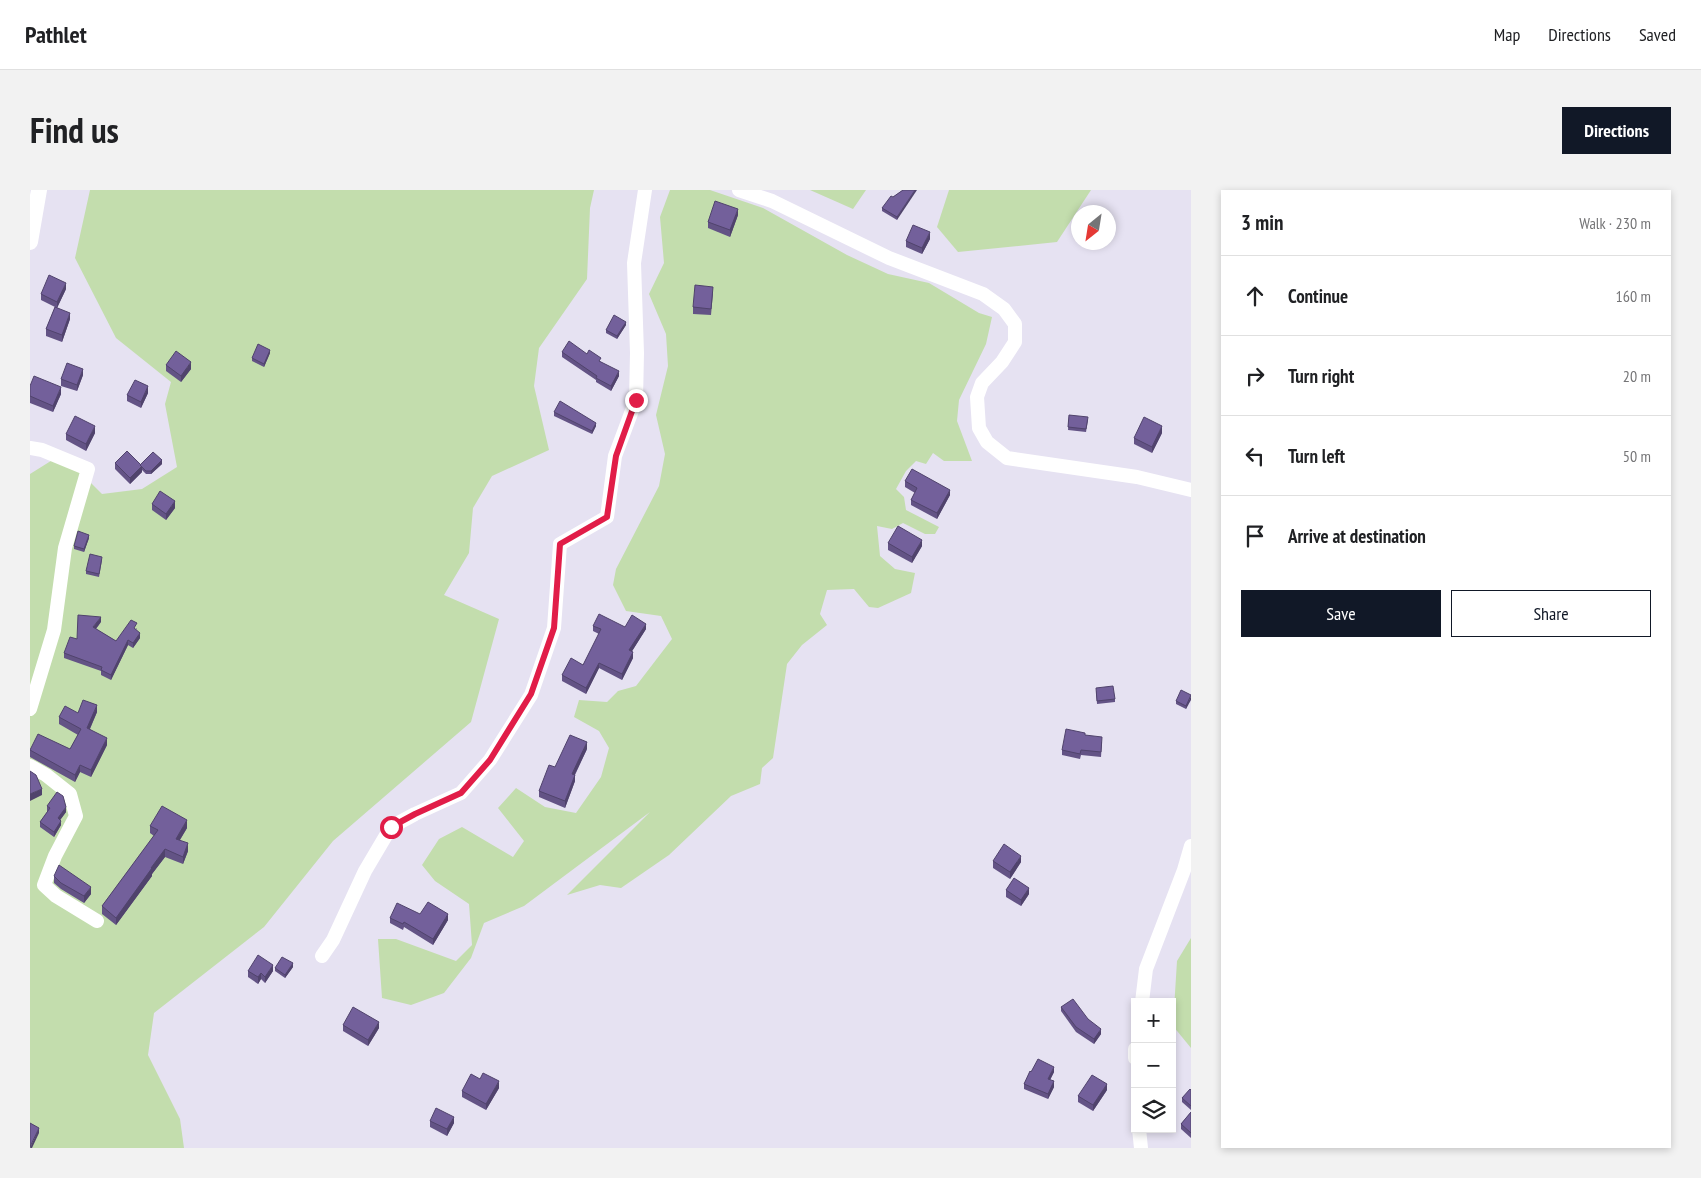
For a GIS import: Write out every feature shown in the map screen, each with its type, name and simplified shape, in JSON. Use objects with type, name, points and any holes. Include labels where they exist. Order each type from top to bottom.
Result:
[{"type":"street","points":[[30,242],[39,190]]},
{"type":"street","points":[[322,956],[333,940],[365,871],[391,827],[461,793],[490,760],[531,694],[554,628],[560,544],[607,517],[616,456],[636,400],[637,353],[634,263],[645,190]]},
{"type":"street","points":[[739,190],[772,200],[889,258],[983,294],[1004,309],[1015,324],[1015,342],[1002,362],[982,383],[977,397],[979,428],[987,442],[1007,458],[1137,477],[1191,490]]},
{"type":"street","points":[[30,448],[42,450],[88,469],[65,548],[54,630],[30,709]]},
{"type":"street","points":[[30,766],[46,775],[70,794],[76,816],[55,856],[44,885],[56,896],[97,921]]},
{"type":"street","points":[[1142,998],[1146,969],[1184,870],[1191,846]]},
{"type":"street","points":[[1139,1133],[1141,1148]]},
{"type":"green space","points":[[90,190],[594,190],[590,208],[587,279],[539,348],[534,386],[549,450],[492,476],[473,508],[469,553],[444,595],[499,619],[471,722],[333,841],[264,927],[154,1013],[148,1055],[180,1119],[184,1148],[30,1148],[30,474],[54,459],[74,466],[102,494],[142,489],[177,467],[165,404],[171,382],[116,338],[75,258]]},
{"type":"green space","points":[[670,190],[710,190],[763,208],[847,255],[888,274],[929,283],[979,313],[992,317],[986,344],[959,400],[957,421],[972,461],[944,461],[933,453],[926,464],[916,461],[906,471],[896,489],[904,497],[906,510],[939,527],[935,534],[925,534],[903,523],[892,529],[877,526],[880,556],[895,569],[915,573],[911,593],[878,608],[869,607],[854,589],[827,590],[820,614],[827,625],[802,645],[787,664],[773,758],[762,768],[760,784],[731,796],[669,855],[621,888],[600,885],[567,895],[650,812],[524,906],[484,923],[471,958],[444,993],[411,1005],[382,998],[378,939],[396,939],[456,961],[472,945],[469,904],[435,881],[422,865],[439,839],[462,827],[513,857],[524,841],[498,808],[516,788],[545,807],[576,813],[601,777],[609,748],[599,731],[574,717],[579,700],[607,702],[618,691],[636,686],[672,639],[661,616],[626,611],[613,585],[616,569],[659,486],[665,454],[656,415],[668,366],[666,334],[649,294],[664,263],[660,217]]},
{"type":"green space","points":[[810,190],[866,190],[853,209]]},
{"type":"green space","points":[[949,190],[1091,190],[1081,205],[1071,205],[1071,221],[1057,242],[958,252],[937,227]]},
{"type":"green space","points":[[1191,938],[1191,1048],[1176,1030],[1175,998],[1177,961]]},
{"type":"building","points":[[903,190],[915,190],[897,217],[882,208],[891,196],[893,197]]},
{"type":"building","points":[[715,201],[738,209],[730,230],[708,222]]},
{"type":"building","points":[[913,225],[930,232],[922,248],[906,241]]},
{"type":"building","points":[[49,275],[66,283],[57,302],[41,294]]},
{"type":"building","points":[[695,285],[713,287],[711,309],[693,307]]},
{"type":"building","points":[[55,307],[70,313],[62,335],[46,329]]},
{"type":"building","points":[[614,315],[626,322],[617,336],[606,330]]},
{"type":"building","points":[[569,341],[587,354],[589,350],[601,358],[599,361],[619,371],[611,386],[596,378],[597,376],[562,352]]},
{"type":"building","points":[[258,344],[270,350],[264,364],[252,358]]},
{"type":"building","points":[[176,351],[191,362],[181,376],[166,365]]},
{"type":"building","points":[[67,363],[83,369],[77,385],[61,379]]},
{"type":"building","points":[[34,376],[61,387],[53,406],[30,396],[30,386]]},
{"type":"building","points":[[135,380],[148,386],[141,402],[127,395]]},
{"type":"building","points":[[560,401],[596,423],[592,431],[554,412]]},
{"type":"building","points":[[1069,415],[1088,417],[1086,429],[1068,427]]},
{"type":"building","points":[[75,416],[95,426],[86,444],[66,434]]},
{"type":"building","points":[[1144,417],[1162,426],[1152,447],[1134,438]]},
{"type":"building","points":[[127,451],[142,466],[130,478],[115,463]]},
{"type":"building","points":[[153,452],[162,460],[151,471],[146,471],[140,465]]},
{"type":"building","points":[[912,469],[950,490],[937,513],[911,500],[917,488],[905,481]]},
{"type":"building","points":[[160,491],[175,501],[166,514],[152,504]]},
{"type":"building","points":[[898,526],[922,540],[912,557],[888,543]]},
{"type":"building","points":[[78,531],[89,535],[84,549],[74,546]]},
{"type":"building","points":[[90,554],[102,557],[99,574],[86,571]]},
{"type":"building","points":[[599,614],[625,627],[632,615],[646,624],[629,650],[633,652],[622,674],[599,663],[586,688],[562,675],[571,658],[583,665],[601,629],[593,626]]},
{"type":"building","points":[[78,615],[101,617],[93,627],[116,641],[131,620],[137,623],[134,628],[140,633],[133,643],[128,640],[111,675],[101,670],[102,667],[64,653],[70,637],[77,639]]},
{"type":"building","points":[[1113,686],[1115,699],[1097,701],[1096,688]]},
{"type":"building","points":[[1181,690],[1191,695],[1186,706],[1176,701]]},
{"type":"building","points":[[83,700],[97,705],[87,728],[107,738],[91,770],[80,765],[75,775],[30,750],[38,734],[70,749],[81,729],[59,717],[65,706],[78,713]]},
{"type":"building","points":[[1066,729],[1085,733],[1085,735],[1102,737],[1101,752],[1081,750],[1080,754],[1062,750]]},
{"type":"building","points":[[570,735],[587,742],[572,774],[575,775],[565,801],[539,791],[549,765],[555,767]]},
{"type":"building","points":[[30,771],[36,775],[42,789],[30,794]]},
{"type":"building","points":[[57,792],[63,796],[66,807],[58,818],[61,821],[54,832],[40,822],[50,808],[47,806]]},
{"type":"building","points":[[162,806],[187,820],[176,839],[188,843],[183,857],[165,849],[116,918],[102,906],[158,830],[150,826]]},
{"type":"building","points":[[1004,844],[1021,856],[1010,872],[993,861]]},
{"type":"building","points":[[59,865],[91,887],[84,896],[61,883],[54,876]]},
{"type":"building","points":[[1014,878],[1029,888],[1021,900],[1006,890]]},
{"type":"building","points":[[428,902],[448,914],[433,939],[404,922],[403,924],[390,918],[397,903],[420,914]]},
{"type":"building","points":[[258,955],[273,965],[265,977],[261,973],[258,977],[248,971]]},
{"type":"building","points":[[282,957],[293,963],[285,975],[275,968]]},
{"type":"building","points":[[1073,999],[1088,1019],[1101,1029],[1094,1039],[1076,1027],[1061,1007]]},
{"type":"building","points":[[353,1007],[379,1022],[368,1040],[343,1025]]},
{"type":"building","points":[[1038,1059],[1054,1067],[1048,1079],[1054,1081],[1048,1094],[1024,1084]]},
{"type":"building","points":[[483,1073],[499,1081],[486,1104],[462,1091],[471,1074],[480,1079]]},
{"type":"building","points":[[1092,1075],[1107,1084],[1093,1105],[1078,1096]]},
{"type":"building","points":[[1191,1090],[1191,1106],[1182,1098]]},
{"type":"building","points":[[436,1108],[454,1117],[447,1129],[430,1121]]},
{"type":"building","points":[[1191,1112],[1191,1133],[1181,1124]]},
{"type":"building","points":[[30,1123],[39,1128],[30,1147]]},
{"type":"route","points":[[391,827],[461,793],[490,760],[531,694],[554,628],[560,544],[607,517],[616,456],[636,400]]}]
